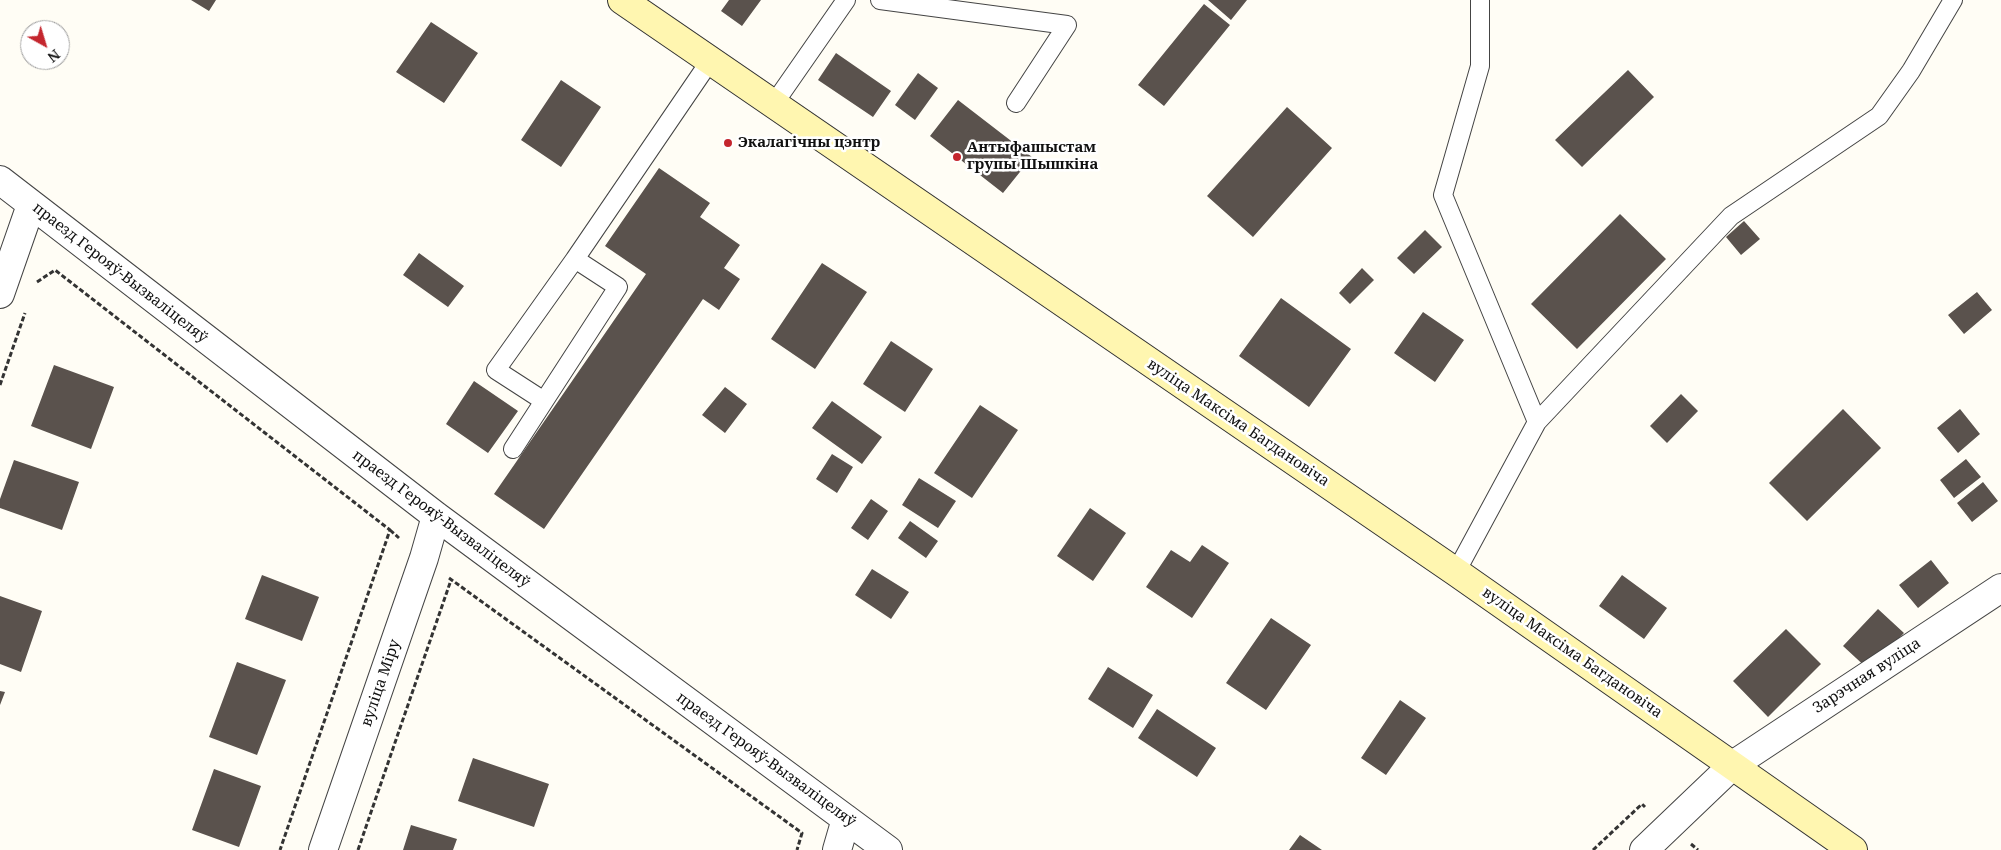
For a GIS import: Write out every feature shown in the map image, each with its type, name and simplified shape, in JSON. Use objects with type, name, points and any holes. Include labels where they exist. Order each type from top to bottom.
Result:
[{"type":"main road","name":"вуліца Максіма Багдановіча","points":[[632,3],[773,105],[1456,572],[1853,850]]},
{"type":"street","name":"праезд Герояў-Вызваліцеляў","points":[[0,180],[436,516],[888,850]]},
{"type":"street","points":[[0,294],[31,205]]},
{"type":"street","name":"вуліца Міру","points":[[324,850],[424,558],[436,516]]},
{"type":"street","name":"Зарэчная вуліца","points":[[1644,850],[1733,765],[2001,588]]},
{"type":"street","points":[[837,850],[846,819]]},
{"type":"lane","points":[[773,105],[846,0]]},
{"type":"lane","points":[[880,0],[1067,24],[1016,103]]},
{"type":"lane","points":[[1480,0],[1480,66],[1443,195],[1537,422]]},
{"type":"lane","points":[[1456,572],[1537,422],[1731,216],[1879,116],[1911,71],[1953,0]]},
{"type":"lane","points":[[544,401],[496,370],[575,259],[710,61]]},
{"type":"lane","points":[[513,449],[618,287],[575,259]]},
{"type":"path","points":[[35,283],[55,270],[390,530],[280,850]]},
{"type":"path","points":[[0,385],[25,311]]},
{"type":"path","points":[[358,850],[451,580],[802,833],[797,850]]},
{"type":"path","points":[[1593,850],[1642,804]]},
{"type":"building","points":[[191,0],[216,0],[209,11]]},
{"type":"building","points":[[729,0],[761,0],[742,26],[721,11]]},
{"type":"building","points":[[1208,0],[1247,0],[1231,20]]},
{"type":"building","points":[[1204,4],[1230,25],[1164,106],[1138,85]]},
{"type":"building","points":[[431,22],[478,53],[444,103],[396,72]]},
{"type":"building","points":[[836,53],[891,91],[873,117],[818,80]]},
{"type":"building","points":[[1628,70],[1654,97],[1582,167],[1555,140]]},
{"type":"building","points":[[918,73],[938,88],[915,120],[895,105]]},
{"type":"building","points":[[561,80],[601,107],[561,167],[521,140]]},
{"type":"building","points":[[958,100],[1032,157],[1003,193],[930,136]]},
{"type":"building","points":[[1287,107],[1332,148],[1253,237],[1207,196]]},
{"type":"building","points":[[659,168],[710,203],[700,217],[740,245],[724,268],[740,279],[719,310],[703,299],[544,529],[494,494],[646,274],[605,246]]},
{"type":"building","points":[[1620,214],[1666,259],[1577,349],[1531,304]]},
{"type":"building","points":[[1744,221],[1760,239],[1741,255],[1726,237]]},
{"type":"building","points":[[1425,230],[1442,247],[1414,274],[1397,258]]},
{"type":"building","points":[[419,253],[464,286],[448,307],[403,275]]},
{"type":"building","points":[[822,263],[867,292],[815,369],[771,339]]},
{"type":"building","points":[[1362,268],[1374,280],[1350,304],[1339,293]]},
{"type":"building","points":[[1977,292],[1992,310],[1964,334],[1948,315]]},
{"type":"building","points":[[1281,298],[1351,349],[1309,407],[1239,356]]},
{"type":"building","points":[[1423,312],[1464,340],[1435,382],[1394,353]]},
{"type":"building","points":[[891,341],[933,369],[905,412],[863,384]]},
{"type":"building","points":[[54,365],[114,387],[91,449],[31,426]]},
{"type":"building","points":[[474,381],[518,411],[488,453],[446,424]]},
{"type":"building","points":[[725,387],[747,404],[725,433],[702,415]]},
{"type":"building","points":[[1681,394],[1698,411],[1667,443],[1650,426]]},
{"type":"building","points":[[832,401],[882,437],[862,464],[812,428]]},
{"type":"building","points":[[980,405],[1018,430],[972,498],[934,473]]},
{"type":"building","points":[[1843,409],[1881,448],[1807,521],[1769,483]]},
{"type":"building","points":[[1960,409],[1980,434],[1958,453],[1937,428]]},
{"type":"building","points":[[832,454],[853,467],[837,493],[816,479]]},
{"type":"building","points":[[1966,459],[1981,477],[1954,498],[1940,480]]},
{"type":"building","points":[[14,460],[79,482],[62,530],[0,508],[0,499]]},
{"type":"building","points":[[919,478],[956,501],[938,528],[902,505]]},
{"type":"building","points":[[1983,482],[1998,501],[1972,522],[1957,503]]},
{"type":"building","points":[[871,499],[888,511],[868,540],[851,528]]},
{"type":"building","points":[[1090,508],[1126,533],[1093,581],[1057,556]]},
{"type":"building","points":[[910,521],[938,541],[926,558],[898,538]]},
{"type":"building","points":[[1202,545],[1229,563],[1192,618],[1146,587],[1171,550],[1190,562]]},
{"type":"building","points":[[1931,560],[1949,583],[1918,608],[1899,585]]},
{"type":"building","points":[[872,569],[909,592],[891,619],[855,595]]},
{"type":"building","points":[[262,575],[319,597],[302,641],[245,619]]},
{"type":"building","points":[[1622,575],[1667,608],[1644,639],[1599,606]]},
{"type":"building","points":[[0,596],[42,611],[21,672],[0,664]]},
{"type":"building","points":[[1878,609],[1904,633],[1869,670],[1843,646]]},
{"type":"building","points":[[1271,618],[1311,645],[1266,710],[1226,683]]},
{"type":"building","points":[[1786,629],[1821,664],[1768,717],[1733,681]]},
{"type":"building","points":[[237,662],[286,680],[257,755],[209,737]]},
{"type":"building","points":[[1108,667],[1153,695],[1133,728],[1088,699]]},
{"type":"building","points":[[0,691],[5,692],[0,705]]},
{"type":"building","points":[[1400,700],[1426,718],[1386,775],[1361,758]]},
{"type":"building","points":[[1157,709],[1216,748],[1197,777],[1138,738]]},
{"type":"building","points":[[473,758],[549,784],[534,827],[458,801]]},
{"type":"building","points":[[214,769],[261,786],[239,847],[192,830]]},
{"type":"building","points":[[411,825],[457,839],[453,850],[403,850]]},
{"type":"building","points":[[1300,835],[1322,850],[1289,850]]},
{"type":"place","name":"Экалагічны цэнтр","points":[[728,143]]},
{"type":"place","name":"Антыфашыстам групы Шышкіна","points":[[957,157]]}]
